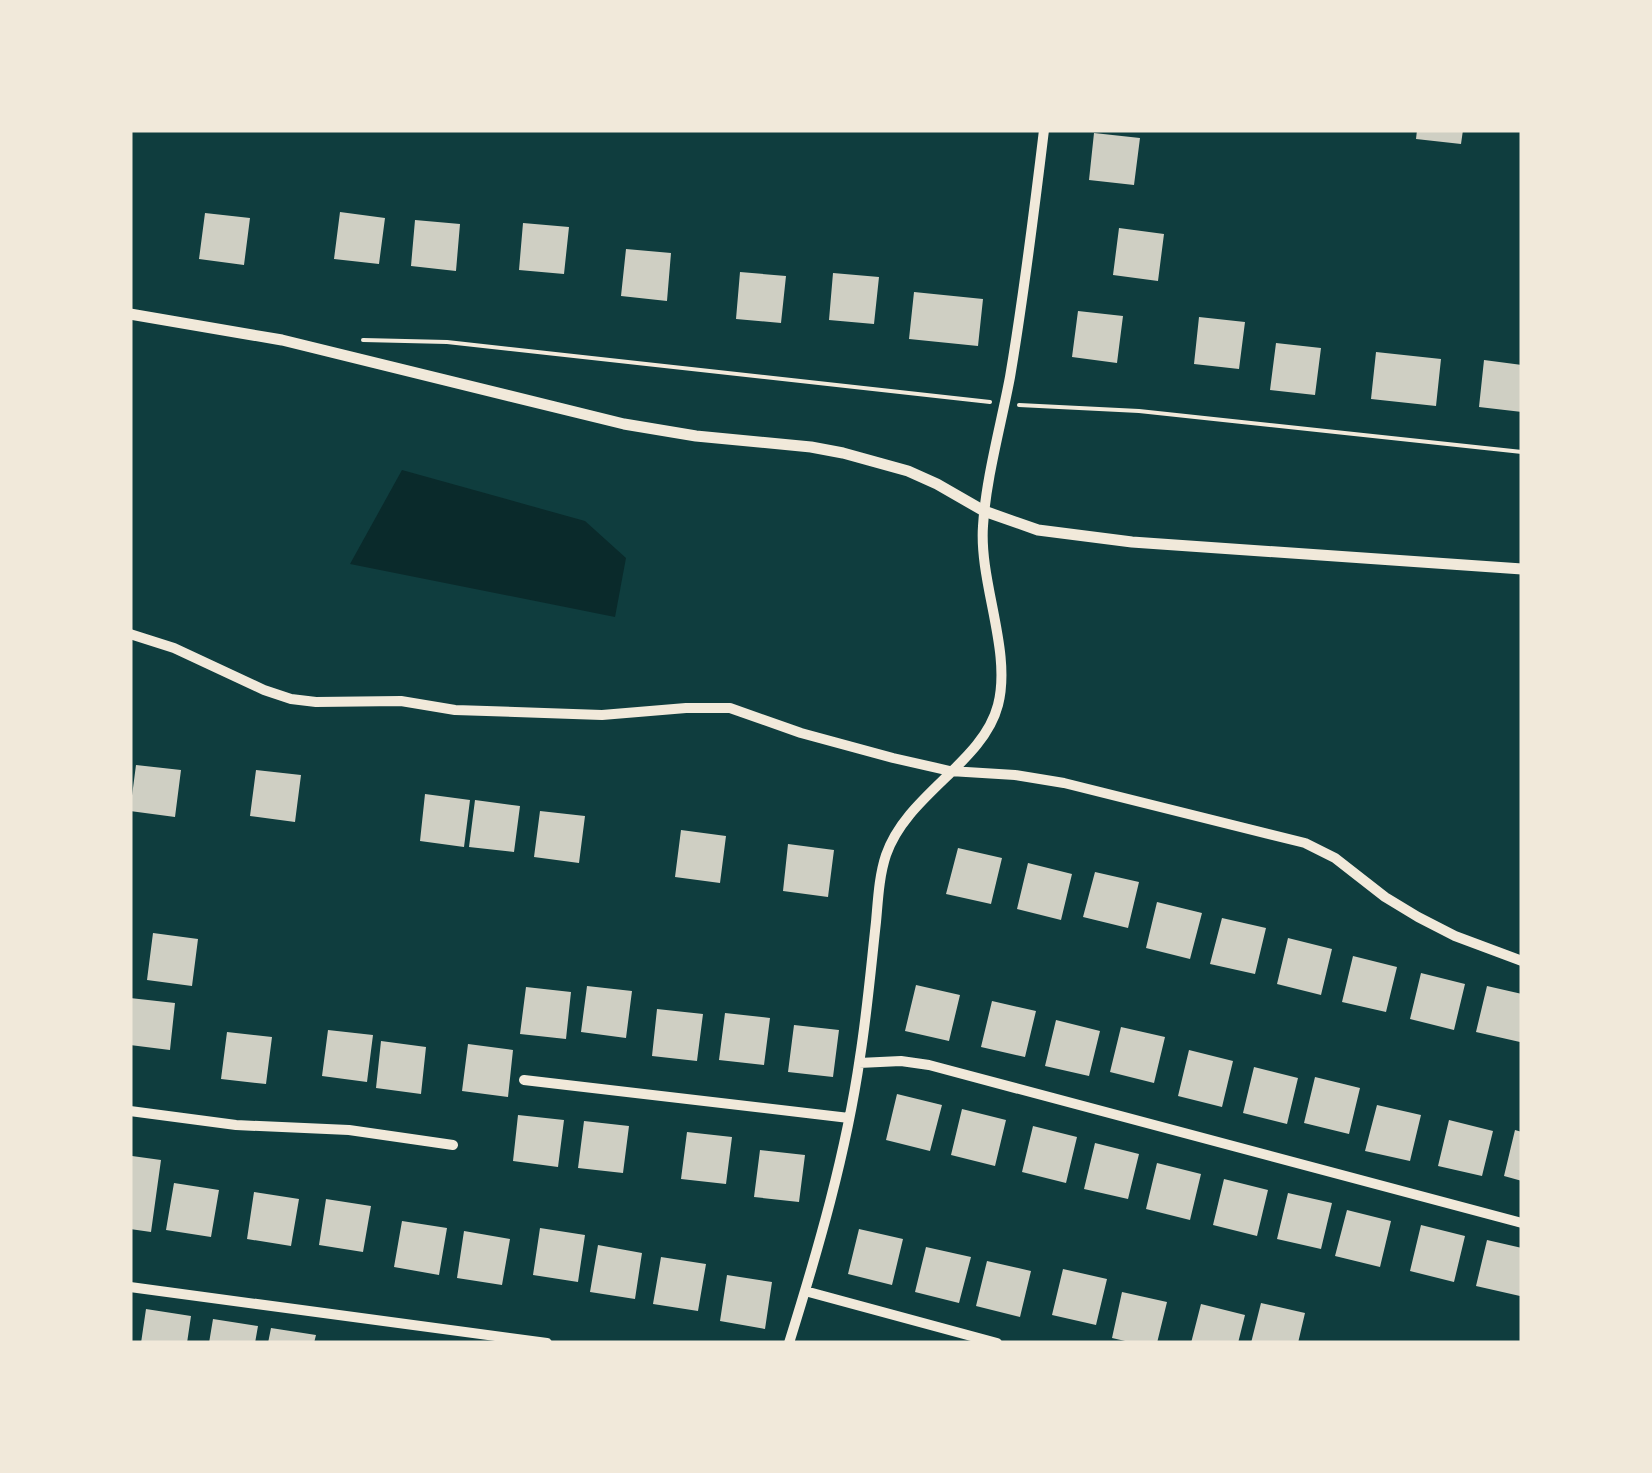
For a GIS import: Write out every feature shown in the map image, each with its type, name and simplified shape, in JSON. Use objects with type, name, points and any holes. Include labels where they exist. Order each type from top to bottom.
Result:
[{"type":"street","points":[[789,1343],[860,1063],[886,856],[897,832],[970,752],[990,725],[998,706],[1000,664],[982,552],[984,512],[1022,304],[1044,130]]},
{"type":"street","points":[[130,314],[282,340],[641,427],[843,452],[908,471],[984,512],[1038,530],[1101,539],[1522,569]]},
{"type":"street","points":[[130,634],[174,648],[291,699],[401,702],[455,710],[602,714],[730,708],[801,733],[950,772],[1015,775],[1064,783],[1304,844],[1335,858],[1418,917],[1454,936],[1522,960]]},
{"type":"street","points":[[860,1063],[930,1065],[1522,1223]]},
{"type":"street","points":[[524,1080],[849,1118]]},
{"type":"street","points":[[130,1112],[236,1125],[349,1130],[453,1146]]},
{"type":"street","points":[[130,1287],[547,1343]]},
{"type":"street","points":[[805,1291],[997,1343]]},
{"type":"path","points":[[354,340],[447,342],[1005,404],[1139,412],[1522,452]]},
{"type":"water","points":[[402,470],[585,521],[626,558],[615,617],[350,564]]},
{"type":"building","points":[[1417,130],[1463,130],[1461,144],[1416,139]]},
{"type":"building","points":[[1094,133],[1140,138],[1134,185],[1089,180]]},
{"type":"building","points":[[340,212],[385,218],[379,264],[334,259]]},
{"type":"building","points":[[205,213],[250,218],[244,265],[199,259]]},
{"type":"building","points":[[415,220],[460,224],[456,271],[411,266]]},
{"type":"building","points":[[523,223],[569,227],[564,274],[519,270]]},
{"type":"building","points":[[1119,228],[1164,234],[1158,281],[1113,275]]},
{"type":"building","points":[[626,249],[671,253],[667,301],[621,296]]},
{"type":"building","points":[[740,272],[786,276],[781,323],[736,319]]},
{"type":"building","points":[[833,273],[879,277],[874,324],[829,320]]},
{"type":"building","points":[[914,292],[983,299],[978,346],[909,339]]},
{"type":"building","points":[[1078,311],[1123,316],[1117,363],[1072,357]]},
{"type":"building","points":[[1199,317],[1245,322],[1239,369],[1194,364]]},
{"type":"building","points":[[1276,343],[1321,348],[1315,395],[1270,390]]},
{"type":"building","points":[[1376,352],[1441,359],[1436,406],[1371,399]]},
{"type":"building","points":[[1484,360],[1522,365],[1522,412],[1479,407]]},
{"type":"building","points":[[136,765],[181,770],[175,817],[130,811]]},
{"type":"building","points":[[256,770],[301,775],[295,822],[250,816]]},
{"type":"building","points":[[425,794],[470,800],[464,847],[420,841]]},
{"type":"building","points":[[475,800],[520,806],[514,852],[469,847]]},
{"type":"building","points":[[540,811],[585,816],[579,863],[534,857]]},
{"type":"building","points":[[681,830],[726,836],[720,883],[675,877]]},
{"type":"building","points":[[788,844],[834,850],[828,897],[783,891]]},
{"type":"building","points":[[958,848],[1002,858],[991,904],[946,894]]},
{"type":"building","points":[[1028,863],[1072,874],[1061,920],[1017,909]]},
{"type":"building","points":[[1095,872],[1139,882],[1128,928],[1083,917]]},
{"type":"building","points":[[1157,902],[1202,913],[1190,959],[1146,948]]},
{"type":"building","points":[[1222,918],[1266,928],[1255,974],[1210,964]]},
{"type":"building","points":[[153,933],[198,939],[192,986],[147,980]]},
{"type":"building","points":[[1288,938],[1332,949],[1321,995],[1277,984]]},
{"type":"building","points":[[1353,956],[1397,967],[1386,1012],[1342,1002]]},
{"type":"building","points":[[1421,973],[1465,984],[1454,1030],[1410,1019]]},
{"type":"building","points":[[916,985],[960,995],[949,1041],[905,1031]]},
{"type":"building","points":[[587,986],[632,991],[626,1038],[581,1032]]},
{"type":"building","points":[[1487,986],[1522,994],[1520,1042],[1476,1032]]},
{"type":"building","points":[[526,987],[571,992],[566,1039],[520,1034]]},
{"type":"building","points":[[130,998],[175,1003],[170,1050],[130,1045]]},
{"type":"building","points":[[992,1001],[1036,1011],[1025,1057],[981,1047]]},
{"type":"building","points":[[657,1009],[703,1014],[697,1061],[652,1056]]},
{"type":"building","points":[[725,1013],[770,1018],[764,1065],[719,1060]]},
{"type":"building","points":[[1056,1020],[1100,1031],[1089,1076],[1045,1066]]},
{"type":"building","points":[[794,1025],[839,1030],[833,1077],[788,1072]]},
{"type":"building","points":[[1121,1027],[1165,1037],[1154,1083],[1110,1072]]},
{"type":"building","points":[[328,1030],[373,1035],[367,1082],[322,1076]]},
{"type":"building","points":[[227,1032],[272,1037],[266,1084],[221,1079]]},
{"type":"building","points":[[381,1041],[426,1047],[421,1094],[376,1088]]},
{"type":"building","points":[[468,1044],[513,1050],[508,1097],[462,1091]]},
{"type":"building","points":[[1189,1050],[1233,1061],[1222,1107],[1178,1096]]},
{"type":"building","points":[[1254,1067],[1298,1078],[1287,1124],[1243,1113]]},
{"type":"building","points":[[1315,1077],[1360,1088],[1349,1134],[1304,1123]]},
{"type":"building","points":[[897,1094],[942,1105],[930,1151],[886,1140]]},
{"type":"building","points":[[1377,1105],[1421,1115],[1410,1161],[1365,1151]]},
{"type":"building","points":[[962,1109],[1006,1120],[995,1166],[951,1155]]},
{"type":"building","points":[[518,1115],[564,1120],[558,1167],[513,1161]]},
{"type":"building","points":[[1449,1120],[1493,1131],[1482,1176],[1438,1166]]},
{"type":"building","points":[[584,1121],[629,1126],[623,1173],[578,1168]]},
{"type":"building","points":[[1033,1126],[1077,1137],[1066,1183],[1022,1172]]},
{"type":"building","points":[[1515,1130],[1522,1132],[1522,1181],[1504,1176]]},
{"type":"building","points":[[687,1132],[732,1137],[726,1184],[681,1179]]},
{"type":"building","points":[[1095,1143],[1139,1154],[1128,1199],[1084,1189]]},
{"type":"building","points":[[760,1150],[805,1155],[799,1202],[754,1197]]},
{"type":"building","points":[[132,1156],[161,1160],[151,1232],[130,1229]]},
{"type":"building","points":[[1157,1163],[1201,1174],[1190,1220],[1146,1209]]},
{"type":"building","points":[[1224,1179],[1268,1190],[1257,1236],[1213,1225]]},
{"type":"building","points":[[174,1183],[219,1190],[211,1237],[166,1230]]},
{"type":"building","points":[[254,1192],[299,1199],[291,1246],[247,1239]]},
{"type":"building","points":[[1288,1193],[1332,1203],[1321,1249],[1277,1239]]},
{"type":"building","points":[[326,1199],[371,1206],[363,1252],[319,1245]]},
{"type":"building","points":[[1347,1210],[1391,1221],[1380,1267],[1335,1256]]},
{"type":"building","points":[[402,1221],[447,1228],[439,1275],[394,1267]]},
{"type":"building","points":[[1421,1225],[1465,1236],[1454,1282],[1410,1271]]},
{"type":"building","points":[[540,1228],[585,1235],[578,1282],[533,1275]]},
{"type":"building","points":[[859,1229],[903,1239],[892,1285],[848,1274]]},
{"type":"building","points":[[464,1231],[510,1239],[502,1285],[457,1278]]},
{"type":"building","points":[[1487,1240],[1522,1248],[1520,1296],[1476,1286]]},
{"type":"building","points":[[598,1245],[642,1253],[635,1299],[590,1292]]},
{"type":"building","points":[[926,1247],[971,1257],[959,1303],[915,1292]]},
{"type":"building","points":[[661,1257],[706,1264],[698,1311],[653,1304]]},
{"type":"building","points":[[987,1261],[1031,1271],[1020,1317],[976,1306]]},
{"type":"building","points":[[1063,1269],[1107,1279],[1096,1325],[1052,1315]]},
{"type":"building","points":[[727,1275],[772,1282],[765,1329],[720,1321]]},
{"type":"building","points":[[1122,1292],[1167,1302],[1157,1343],[1112,1338]]},
{"type":"building","points":[[1261,1303],[1305,1313],[1298,1343],[1251,1343]]},
{"type":"building","points":[[1201,1304],[1245,1315],[1238,1343],[1191,1343]]},
{"type":"building","points":[[146,1309],[191,1316],[187,1343],[141,1343]]},
{"type":"building","points":[[213,1319],[258,1326],[255,1343],[209,1343]]},
{"type":"building","points":[[271,1328],[316,1335],[314,1343],[268,1343]]}]
